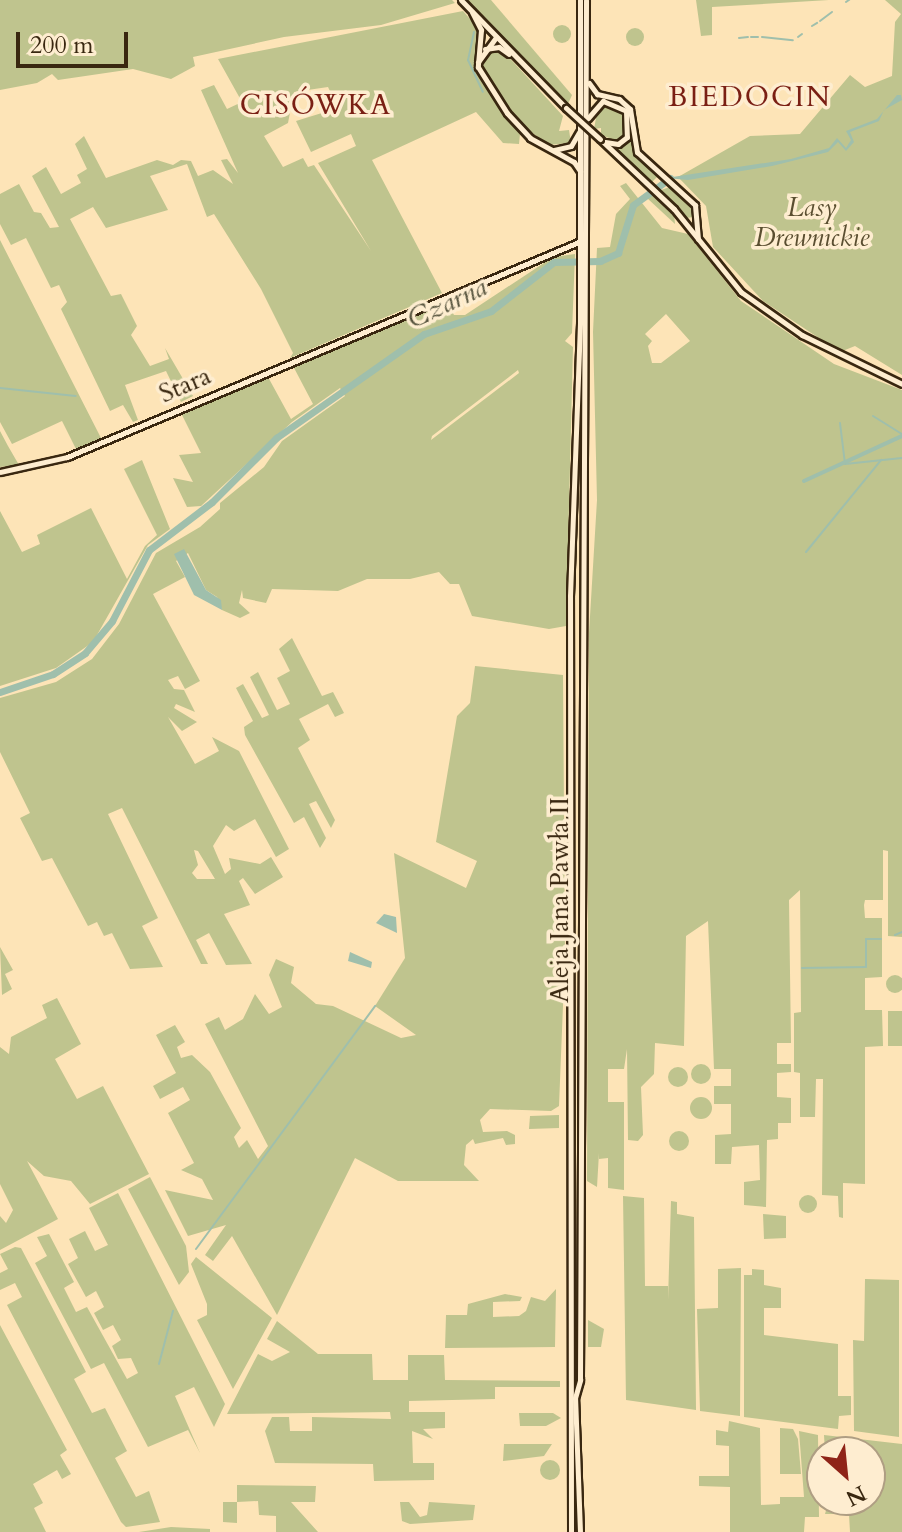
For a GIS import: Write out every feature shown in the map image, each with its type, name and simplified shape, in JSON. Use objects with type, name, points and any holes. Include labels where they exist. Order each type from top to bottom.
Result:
[{"type":"main road","points":[[461,0],[566,108],[660,194],[736,288],[766,311],[840,357],[902,384]]},
{"type":"main road","points":[[583,0],[587,70],[584,267]]},
{"type":"main road","points":[[583,0],[581,241],[584,254]]},
{"type":"main road","points":[[472,12],[481,30],[478,64],[517,126],[574,162],[581,176]]},
{"type":"main road","points":[[481,49],[496,37]]},
{"type":"main road","points":[[481,49],[499,47],[516,58]]},
{"type":"main road","points":[[587,70],[592,90],[630,109],[637,152],[659,176],[693,204],[699,243]]},
{"type":"main road","points":[[587,122],[601,102],[616,103],[626,111],[631,126],[626,139],[614,144],[600,139]]},
{"type":"main road","points":[[553,150],[573,144],[581,115]]},
{"type":"main road","points":[[685,223],[697,216]]},
{"type":"main road","name":"Stara","points":[[0,472],[67,457],[381,322],[581,241]]},
{"type":"main road","name":"Aleja Jana Pawła II","points":[[571,1532],[570,596],[584,267]]},
{"type":"main road","name":"Aleja Jana Pawła II","points":[[580,1532],[575,1398],[580,1380],[580,591],[584,267]]},
{"type":"green space","points":[[0,0],[452,0],[455,3],[381,25],[284,37],[193,57],[195,66],[171,79],[133,69],[58,80],[52,74],[37,83],[0,90]]},
{"type":"green space","points":[[467,0],[491,0],[572,95],[568,104]]},
{"type":"green space","points":[[696,0],[829,0],[712,7],[712,35],[701,36]]},
{"type":"green space","name":"Lasy Drewnickie","points":[[885,0],[902,0],[902,375],[855,346],[840,352],[763,301],[713,247],[706,206],[678,177],[750,136],[800,134],[850,75],[865,87],[892,76],[895,22],[901,14]]},
{"type":"green space","points":[[463,11],[478,28],[475,66],[520,134],[519,144],[503,143],[476,112],[372,160],[442,293],[290,358],[293,353],[261,289],[214,214],[207,217],[187,164],[150,176],[168,210],[106,228],[93,207],[70,219],[111,296],[121,294],[137,326],[131,335],[150,366],[169,359],[165,348],[193,396],[181,402],[166,371],[125,385],[138,420],[133,422],[123,405],[110,411],[61,309],[67,302],[59,285],[51,288],[26,238],[11,245],[0,224],[0,194],[19,184],[34,212],[41,213],[50,228],[59,227],[32,176],[46,167],[61,194],[81,183],[77,175],[87,169],[75,144],[84,136],[106,178],[157,160],[173,165],[181,160],[191,161],[198,176],[213,170],[233,184],[221,160],[227,159],[238,173],[201,90],[214,85],[227,109],[242,102],[218,59]],"holes":[[[328,87],[338,108],[296,121],[311,152],[351,134],[356,146],[318,163],[371,251],[314,165],[308,167],[303,158],[283,167],[264,136],[288,123],[294,92]]]},
{"type":"green space","points":[[558,25],[566,25],[571,34],[569,41],[558,43],[553,38],[553,30]]},
{"type":"green space","points":[[635,28],[644,37],[635,46],[626,37]]},
{"type":"green space","points":[[491,49],[504,52],[563,116],[559,131],[569,130],[571,143],[548,145],[516,120],[483,70],[481,59]]},
{"type":"green space","points":[[606,103],[626,115],[625,137],[617,141],[601,135],[601,128],[594,129],[598,107]]},
{"type":"green space","points":[[634,135],[635,153],[657,177],[652,182],[612,148],[626,144]]},
{"type":"green space","points":[[626,183],[662,228],[688,234],[741,301],[834,364],[902,390],[902,937],[888,936],[888,851],[883,850],[883,900],[865,900],[864,905],[865,918],[882,918],[882,977],[865,978],[865,1010],[882,1010],[883,1046],[865,1047],[865,1184],[843,1183],[843,1218],[839,1217],[838,1196],[822,1195],[823,1079],[816,1079],[815,1117],[800,1117],[800,1073],[794,1072],[794,1013],[801,1012],[800,890],[789,900],[791,1043],[777,1043],[777,1064],[791,1064],[791,1072],[777,1073],[777,1097],[791,1098],[791,1123],[778,1123],[778,1139],[767,1140],[766,1207],[744,1205],[744,1182],[760,1180],[759,1145],[732,1147],[731,1164],[715,1164],[715,1135],[731,1134],[731,1104],[714,1104],[714,1086],[731,1086],[731,1069],[714,1069],[708,921],[686,936],[684,1046],[655,1043],[654,1074],[641,1087],[643,1135],[638,1141],[628,1140],[627,1049],[624,1069],[608,1069],[608,1102],[624,1102],[624,1190],[608,1188],[608,1158],[599,1159],[599,1153],[597,1187],[587,1181],[589,633],[597,500],[593,332],[597,248],[610,247],[616,214],[630,199],[620,186]],"holes":[[[666,314],[690,341],[661,363],[652,363],[648,346],[652,341],[645,334]]]},
{"type":"green space","points":[[670,187],[692,206],[694,217],[686,218],[661,190]]},
{"type":"green space","points":[[653,193],[674,214],[675,224],[647,198]]},
{"type":"green space","points":[[0,240],[101,438],[76,449],[62,421],[12,444],[0,422]]},
{"type":"green space","points":[[575,254],[572,333],[565,341],[573,347],[566,626],[549,629],[472,616],[459,584],[450,584],[439,572],[410,579],[367,579],[338,591],[272,589],[266,603],[243,598],[242,590],[239,603],[250,613],[240,618],[222,610],[217,597],[206,590],[188,553],[176,561],[185,577],[153,594],[200,681],[185,689],[178,676],[168,680],[174,689],[184,690],[195,712],[176,704],[174,708],[197,722],[182,731],[168,717],[195,764],[219,751],[212,737],[239,751],[289,849],[276,857],[255,819],[234,831],[226,825],[213,846],[225,874],[231,869],[229,858],[260,864],[271,857],[283,877],[255,894],[243,878],[239,881],[250,905],[224,914],[252,964],[226,965],[209,933],[196,940],[208,964],[201,964],[122,808],[108,814],[158,918],[142,926],[163,967],[130,969],[112,933],[104,936],[97,922],[88,926],[52,858],[42,861],[20,818],[30,813],[0,752],[0,698],[56,682],[92,659],[119,624],[156,553],[200,527],[220,509],[220,503],[264,467],[282,441],[345,396],[340,388],[292,422],[201,506],[187,507],[173,478],[193,482],[179,455],[201,453],[181,413],[268,377],[291,419],[313,404],[293,366],[446,299],[454,315],[465,315],[553,257]],"holes":[[[518,370],[519,373],[431,440],[432,436]],[[194,850],[198,851],[215,879],[197,879],[192,873],[198,865]]]},
{"type":"green space","points":[[0,431],[8,446],[19,465],[0,467]]},
{"type":"green space","points":[[142,460],[170,529],[148,545],[93,642],[56,668],[0,686],[0,511],[22,552],[40,544],[37,535],[91,508],[127,579],[145,546],[157,535],[124,469]]},
{"type":"green space","points":[[292,638],[322,696],[333,692],[344,713],[335,717],[328,704],[299,719],[310,740],[298,748],[335,820],[331,828],[316,801],[309,804],[326,838],[320,848],[304,817],[294,823],[245,735],[244,727],[253,721],[236,688],[243,684],[262,718],[269,715],[250,677],[258,672],[277,710],[290,704],[277,678],[290,671],[279,649]]},
{"type":"green space","points":[[475,666],[563,675],[565,955],[559,1106],[551,1111],[490,1109],[480,1120],[483,1132],[507,1131],[515,1135],[515,1144],[506,1145],[503,1138],[475,1144],[473,1139],[466,1145],[464,1165],[479,1181],[398,1181],[355,1158],[277,1315],[232,1236],[213,1261],[205,1255],[226,1225],[188,1236],[165,1190],[213,1200],[202,1179],[181,1170],[194,1163],[168,1113],[190,1100],[183,1087],[160,1099],[153,1086],[176,1073],[156,1035],[175,1025],[185,1042],[177,1047],[181,1058],[192,1055],[210,1072],[241,1128],[234,1137],[239,1148],[247,1140],[258,1159],[268,1146],[205,1024],[219,1017],[225,1030],[243,1019],[255,994],[269,1014],[282,1007],[269,975],[276,959],[294,967],[291,983],[316,1004],[333,1006],[401,1038],[416,1035],[375,1006],[405,958],[394,853],[466,888],[477,861],[436,842],[457,716],[470,703]]},
{"type":"green space","points":[[0,947],[13,970],[5,974],[12,989],[2,995]]},
{"type":"green space","points":[[895,975],[904,984],[895,993],[886,984]]},
{"type":"green space","points":[[57,998],[81,1044],[55,1059],[77,1099],[103,1086],[149,1174],[90,1204],[71,1181],[44,1176],[27,1161],[58,1219],[0,1250],[0,1216],[6,1223],[13,1210],[0,1184],[0,1047],[9,1054],[11,1037],[47,1018],[42,1005]]},
{"type":"green space","points":[[888,1011],[902,1011],[902,1046],[888,1046]]},
{"type":"green space","points":[[701,1064],[708,1067],[711,1074],[708,1081],[701,1084],[694,1081],[691,1074],[694,1067]]},
{"type":"green space","points":[[678,1067],[685,1070],[688,1077],[685,1084],[678,1087],[671,1084],[668,1077],[671,1070]]},
{"type":"green space","points":[[701,1097],[709,1100],[712,1108],[709,1116],[701,1119],[693,1116],[690,1108],[693,1100]]},
{"type":"green space","points":[[559,1115],[559,1128],[529,1129],[530,1116]]},
{"type":"green space","points":[[675,1131],[683,1131],[689,1141],[683,1151],[675,1151],[669,1145],[669,1137]]},
{"type":"green space","points":[[150,1177],[186,1246],[189,1272],[179,1285],[128,1189]]},
{"type":"green space","points":[[118,1193],[225,1404],[214,1427],[194,1387],[175,1396],[200,1453],[188,1430],[148,1447],[104,1363],[91,1369],[35,1263],[47,1256],[37,1237],[49,1234],[74,1282],[64,1288],[76,1312],[87,1307],[127,1379],[138,1373],[131,1358],[118,1359],[112,1346],[121,1340],[113,1325],[103,1330],[94,1313],[104,1307],[96,1291],[86,1297],[68,1264],[78,1258],[69,1239],[85,1231],[95,1251],[108,1245],[89,1208]]},
{"type":"green space","points":[[808,1195],[817,1204],[808,1213],[799,1204]]},
{"type":"green space","points":[[623,1196],[644,1198],[645,1286],[668,1286],[668,1300],[671,1201],[677,1202],[677,1214],[694,1217],[696,1410],[626,1400]]},
{"type":"green space","points":[[763,1214],[786,1216],[786,1238],[764,1239]]},
{"type":"green space","points":[[15,1247],[21,1248],[86,1372],[74,1379],[92,1413],[105,1408],[127,1451],[115,1458],[136,1497],[149,1491],[160,1522],[126,1527],[121,1522],[7,1305],[22,1297],[15,1283],[0,1290],[0,1273],[8,1269],[0,1254]]},
{"type":"green space","points":[[196,1257],[272,1318],[233,1389],[197,1320],[207,1315],[207,1304],[191,1264]]},
{"type":"green space","points":[[741,1268],[740,1416],[700,1411],[697,1309],[718,1308],[718,1269]]},
{"type":"green space","points":[[752,1269],[764,1270],[764,1285],[781,1288],[781,1308],[764,1308],[764,1335],[838,1344],[838,1396],[851,1396],[851,1415],[839,1416],[838,1429],[744,1417],[744,1275],[752,1275]]},
{"type":"green space","points":[[865,1279],[899,1280],[899,1437],[854,1431],[853,1340],[864,1341]]},
{"type":"green space","points":[[556,1289],[555,1347],[445,1348],[446,1315],[467,1315],[468,1304],[505,1294],[522,1297],[520,1301],[493,1302],[493,1317],[519,1316],[526,1311],[531,1297],[545,1301]]},
{"type":"green space","points":[[588,1320],[604,1329],[601,1347],[588,1347]]},
{"type":"green space","points":[[277,1321],[318,1354],[372,1354],[373,1380],[408,1380],[408,1355],[444,1355],[445,1380],[560,1381],[560,1387],[495,1387],[495,1399],[409,1401],[409,1412],[445,1412],[445,1428],[423,1429],[433,1439],[412,1431],[413,1463],[434,1463],[434,1480],[374,1481],[373,1464],[275,1463],[265,1431],[272,1417],[289,1417],[290,1431],[312,1431],[312,1417],[391,1419],[390,1412],[227,1414],[258,1354],[272,1361],[290,1352],[267,1339]]},
{"type":"green space","points":[[0,1325],[67,1450],[60,1455],[71,1474],[62,1479],[57,1470],[33,1484],[43,1503],[34,1508],[46,1532],[0,1532]]},
{"type":"green space","points":[[519,1413],[553,1413],[561,1418],[546,1426],[520,1426]]},
{"type":"green space","points":[[729,1421],[760,1428],[761,1505],[780,1504],[780,1497],[804,1497],[799,1431],[818,1435],[806,1436],[806,1516],[819,1517],[805,1517],[804,1532],[730,1532],[730,1487],[699,1486],[699,1476],[729,1476],[729,1446],[716,1445],[716,1430],[728,1432]]},
{"type":"green space","points":[[780,1428],[793,1429],[798,1439],[801,1474],[780,1474]]},
{"type":"green space","points":[[886,1442],[902,1444],[902,1532],[850,1532],[849,1516],[886,1516]]},
{"type":"green space","points":[[504,1444],[552,1444],[544,1456],[503,1461]]},
{"type":"green space","points":[[546,1460],[554,1460],[560,1470],[554,1480],[546,1480],[540,1474],[540,1466]]},
{"type":"green space","points":[[237,1485],[316,1486],[315,1502],[291,1502],[318,1532],[276,1532],[276,1516],[259,1515],[258,1501],[237,1502]]},
{"type":"green space","points":[[223,1502],[237,1502],[237,1523],[223,1522]]},
{"type":"green space","points":[[400,1502],[409,1502],[420,1517],[427,1515],[429,1502],[475,1505],[473,1520],[410,1524],[402,1521]]},
{"type":"green space","points":[[171,1527],[210,1529],[210,1532],[139,1532]]},
{"type":"shaded area","points":[[897,95],[901,95],[902,100],[885,109]]},
{"type":"shaded area","points":[[883,111],[879,121],[850,132],[854,142],[846,151],[838,142],[828,152],[772,166],[688,180],[666,178],[791,159],[829,148],[837,138],[846,148],[851,140],[846,131],[877,119]]},
{"type":"shaded area","points":[[184,549],[206,590],[221,600],[222,610],[194,595],[174,554]]},
{"type":"shaded area","points":[[384,914],[396,917],[397,933],[376,923]]},
{"type":"shaded area","points":[[350,952],[372,962],[371,968],[348,961]]},
{"type":"waterway","points":[[820,21],[832,12]]},
{"type":"waterway","points":[[812,26],[817,23]]},
{"type":"waterway","points":[[474,32],[468,60],[483,92]]},
{"type":"waterway","points":[[798,37],[802,34]]},
{"type":"waterway","points":[[739,38],[748,37]]},
{"type":"waterway","points":[[751,37],[758,37]]},
{"type":"waterway","points":[[762,37],[793,40]]},
{"type":"waterway","name":"Czarna","points":[[0,692],[53,674],[85,653],[112,621],[149,550],[212,502],[276,438],[424,334],[491,311],[554,262],[600,261],[618,253],[633,205],[670,178]]},
{"type":"waterway","points":[[0,388],[76,396]]},
{"type":"waterway","points":[[873,416],[902,434]]},
{"type":"waterway","points":[[840,423],[845,464],[902,458]]},
{"type":"waterway","points":[[804,481],[902,436]]},
{"type":"waterway","points":[[806,552],[881,460]]},
{"type":"waterway","points":[[895,935],[902,932]]},
{"type":"waterway","points":[[802,968],[866,967],[866,939],[881,939]]},
{"type":"waterway","points":[[196,1249],[375,1006]]},
{"type":"waterway","points":[[159,1364],[173,1311]]},
{"type":"district","name":"BIEDOCIN","points":[[750,97]]},
{"type":"district","name":"CISÓWKA","points":[[316,105]]}]
